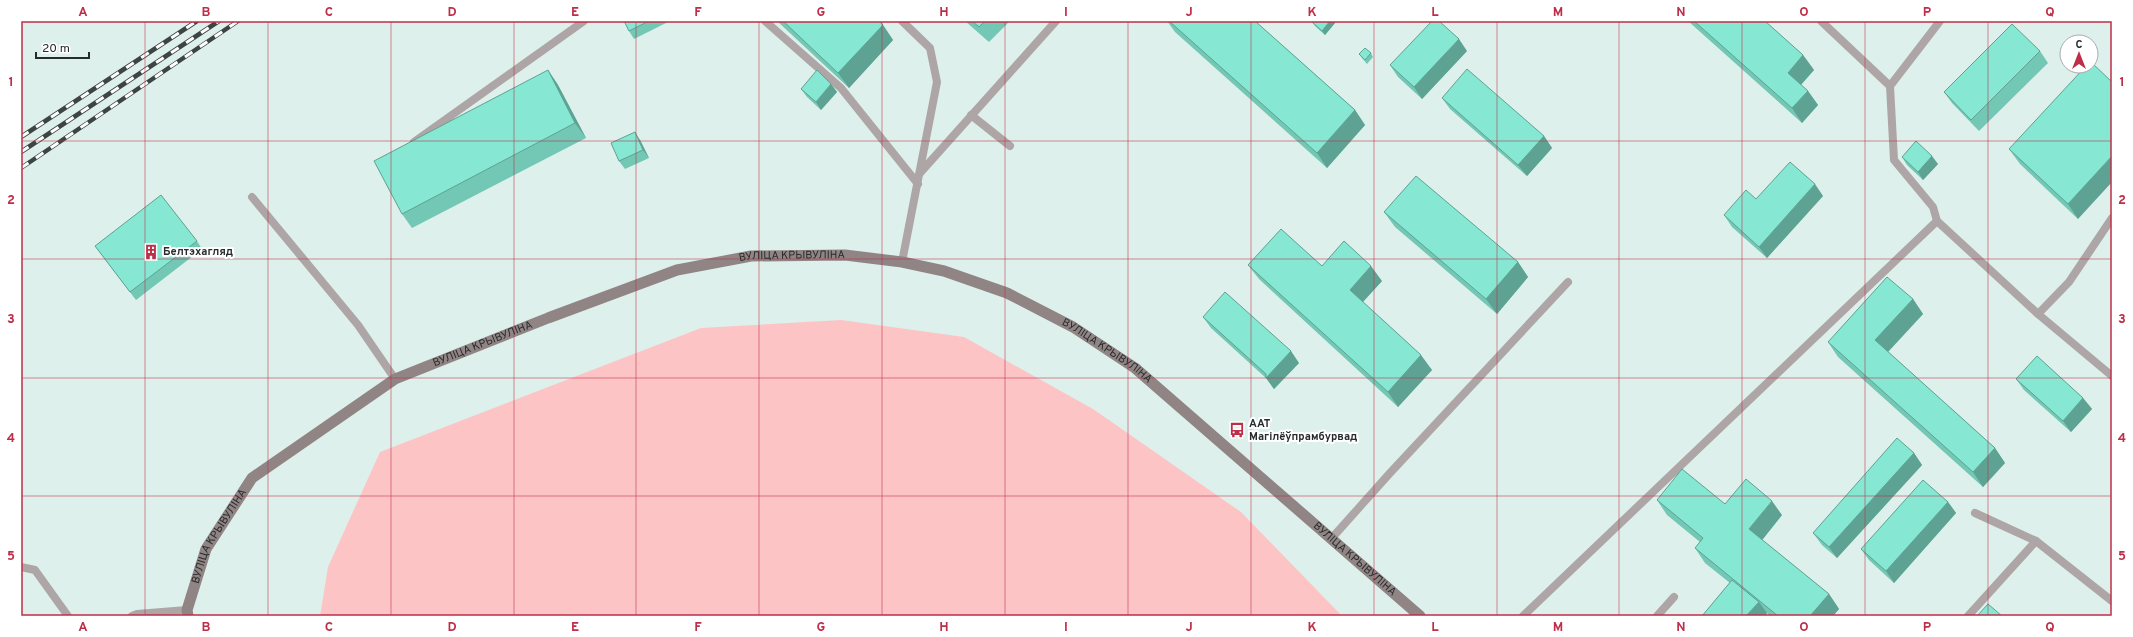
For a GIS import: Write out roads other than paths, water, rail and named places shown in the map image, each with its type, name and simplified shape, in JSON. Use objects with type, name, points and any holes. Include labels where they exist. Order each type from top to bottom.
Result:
[{"type":"main road","name":"ВУЛІЦА КРЫВУЛІНА","points":[[188,613],[206,548],[252,478],[395,379],[548,318],[677,270],[751,256],[845,255],[902,262],[944,271],[1007,293],[1073,327],[1135,368],[1420,616]]},
{"type":"lane","points":[[405,148],[584,21]]},
{"type":"lane","points":[[765,21],[842,88],[876,128],[918,184]]},
{"type":"lane","points":[[902,21],[930,48],[937,82],[902,262]]},
{"type":"lane","points":[[920,173],[1056,21]]},
{"type":"lane","points":[[1821,21],[1890,86]]},
{"type":"lane","points":[[1940,21],[1890,86],[1894,160],[1933,207],[1938,221],[2038,314],[2112,376]]},
{"type":"lane","points":[[971,115],[1010,146]]},
{"type":"lane","points":[[252,197],[358,325],[395,379]]},
{"type":"lane","points":[[2038,314],[2069,282],[2112,218]]},
{"type":"lane","points":[[1523,616],[1938,221]]},
{"type":"lane","points":[[1331,539],[1390,473],[1568,282]]},
{"type":"lane","points":[[1975,513],[2036,541],[2112,600]]},
{"type":"lane","points":[[1968,616],[2036,541]]},
{"type":"lane","points":[[21,567],[36,570],[68,616]]},
{"type":"lane","points":[[1657,616],[1674,597]]},
{"type":"lane","points":[[132,616],[137,614],[188,613]]},
{"type":"railway","points":[[21,137],[197,21]]},
{"type":"railway","points":[[21,152],[219,21]]},
{"type":"railway","points":[[21,168],[238,21]]},
{"type":"place","name":"Белтэхагляд","points":[[151,252]]},
{"type":"place","name":"ААТ Магілёўпрамбурвад","points":[[1237,430]]}]
